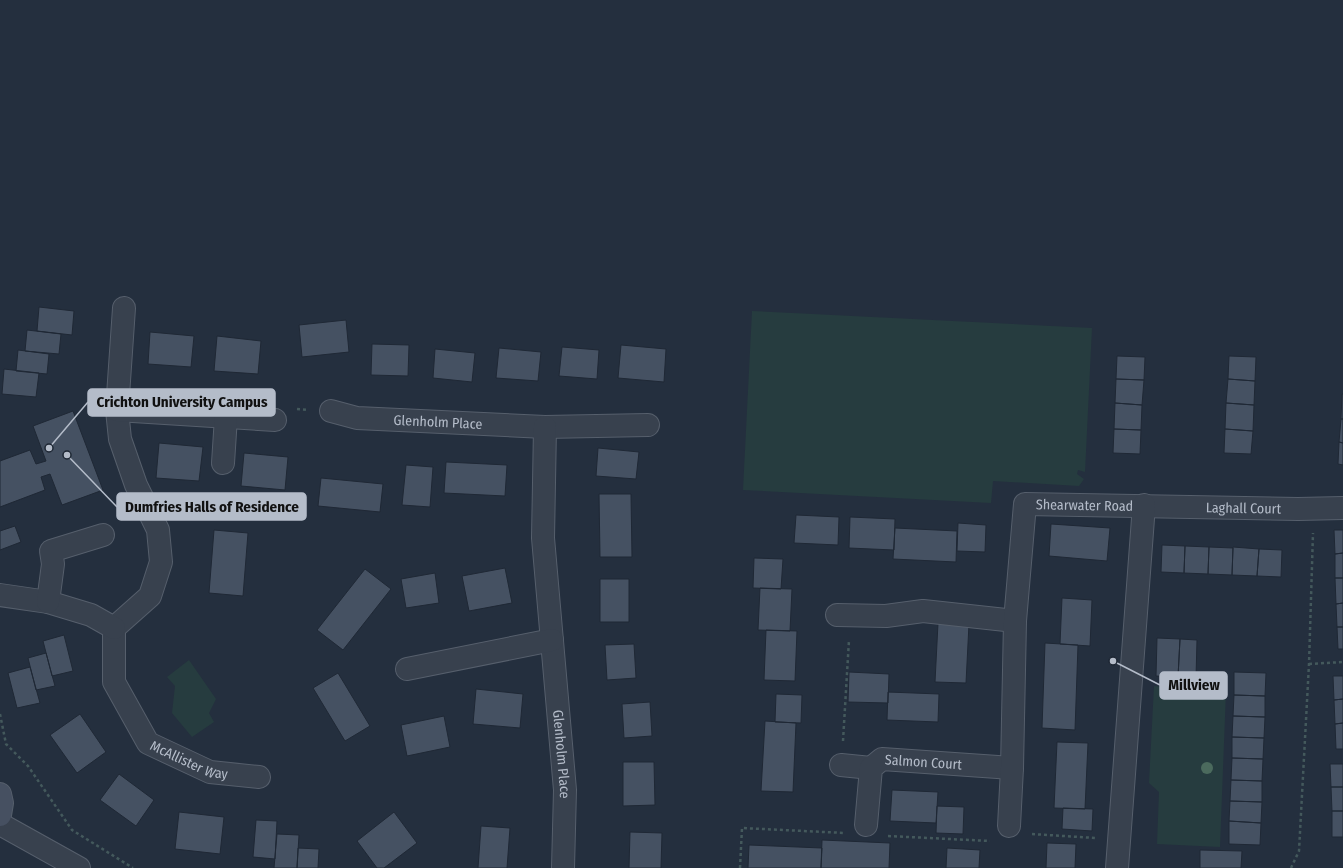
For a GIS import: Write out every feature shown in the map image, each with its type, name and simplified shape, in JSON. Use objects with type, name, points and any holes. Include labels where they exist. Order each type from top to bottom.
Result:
[{"type":"main road","points":[[0,794],[2,803],[0,815]]},
{"type":"street","points":[[0,595],[48,602],[91,615],[114,628],[150,596],[161,562],[158,530],[136,486],[120,439],[117,410],[124,308]]},
{"type":"street","points":[[117,410],[275,420]]},
{"type":"street","name":"Glenholm Place","points":[[331,411],[357,418],[545,427],[648,425]]},
{"type":"street","points":[[223,463],[226,417]]},
{"type":"street","name":"Glenholm Place","points":[[545,427],[543,538],[565,790],[563,868]]},
{"type":"street","name":"Shearwater Road","points":[[1015,620],[1025,504],[1144,505]]},
{"type":"street","points":[[1117,868],[1144,505]]},
{"type":"street","name":"Laghall Court","points":[[1144,505],[1343,508]]},
{"type":"street","points":[[48,602],[53,564],[51,551],[103,536]]},
{"type":"street","points":[[844,615],[886,616],[923,612],[1015,620],[1012,768],[1018,830]]},
{"type":"street","name":"McAllister Way","points":[[114,628],[114,682],[148,743],[210,772],[259,777]]},
{"type":"street","points":[[407,670],[552,640]]},
{"type":"street","name":"Salmon Court","points":[[867,831],[871,768],[882,759],[1012,768]]},
{"type":"street","points":[[841,765],[871,768]]},
{"type":"street","points":[[0,824],[80,868]]},
{"type":"path","points":[[275,420],[286,408],[331,411]]},
{"type":"path","points":[[1291,868],[1299,851],[1309,664],[1313,508]]},
{"type":"path","points":[[841,765],[844,615]]},
{"type":"path","points":[[1309,664],[1343,662]]},
{"type":"path","points":[[0,714],[6,744],[28,766],[72,830],[133,868]]},
{"type":"path","points":[[740,868],[742,828],[867,831],[993,841]]},
{"type":"path","points":[[1018,830],[1119,839]]},
{"type":"green space","points":[[752,311],[1092,328],[1085,472],[1078,470],[1077,474],[1084,479],[1079,486],[993,481],[991,503],[743,490]]},
{"type":"green space","points":[[189,660],[216,699],[209,713],[214,722],[192,737],[172,713],[175,686],[167,677]]},
{"type":"green space","points":[[1154,686],[1226,691],[1220,847],[1157,844],[1159,792],[1149,783]]},
{"type":"building","points":[[39,307],[74,311],[72,335],[37,331]]},
{"type":"building","points":[[346,320],[349,352],[302,357],[299,325]]},
{"type":"building","points":[[27,330],[61,334],[59,354],[25,351]]},
{"type":"building","points":[[150,332],[194,336],[191,367],[148,364]]},
{"type":"building","points":[[217,336],[261,341],[258,374],[214,371]]},
{"type":"building","points":[[372,344],[409,345],[408,376],[371,375]]},
{"type":"building","points":[[621,345],[666,349],[664,382],[618,378]]},
{"type":"building","points":[[562,347],[599,350],[597,379],[559,376]]},
{"type":"building","points":[[499,348],[541,352],[538,381],[496,378]]},
{"type":"building","points":[[435,349],[475,353],[472,382],[433,378]]},
{"type":"building","points":[[18,350],[49,354],[47,374],[16,371]]},
{"type":"building","points":[[1117,356],[1145,357],[1144,380],[1116,379]]},
{"type":"building","points":[[1229,356],[1256,357],[1255,381],[1228,379]]},
{"type":"building","points":[[4,369],[39,373],[36,397],[2,394]]},
{"type":"building","points":[[1116,379],[1144,380],[1142,405],[1115,403]]},
{"type":"building","points":[[1228,379],[1255,381],[1254,405],[1226,403]]},
{"type":"building","points":[[1342,394],[1343,419],[1341,419]]},
{"type":"building","points":[[1115,403],[1142,405],[1141,430],[1114,429]]},
{"type":"building","points":[[1226,403],[1254,405],[1253,431],[1225,429]]},
{"type":"building","points":[[73,411],[103,490],[62,505],[50,474],[41,477],[45,490],[0,507],[0,461],[30,450],[36,464],[46,461],[33,426]]},
{"type":"building","points":[[1341,419],[1343,419],[1343,443],[1339,442]]},
{"type":"building","points":[[1114,429],[1141,430],[1140,454],[1113,453]]},
{"type":"building","points":[[1225,429],[1253,431],[1251,454],[1224,453]]},
{"type":"building","points":[[1339,442],[1343,443],[1343,465],[1338,464]]},
{"type":"building","points":[[159,443],[203,447],[199,481],[156,478]]},
{"type":"building","points":[[598,448],[639,452],[636,479],[596,476]]},
{"type":"building","points":[[244,453],[288,457],[285,490],[241,486]]},
{"type":"building","points":[[446,462],[507,465],[505,496],[444,493]]},
{"type":"building","points":[[406,465],[433,467],[430,507],[402,505]]},
{"type":"building","points":[[321,478],[383,484],[380,512],[318,506]]},
{"type":"building","points":[[599,494],[631,494],[632,557],[600,557]]},
{"type":"building","points":[[796,515],[839,517],[838,545],[794,543]]},
{"type":"building","points":[[850,517],[895,519],[894,550],[849,548]]},
{"type":"building","points":[[958,523],[986,525],[985,552],[957,551]]},
{"type":"building","points":[[1051,524],[1110,528],[1107,561],[1049,556]]},
{"type":"building","points":[[15,526],[21,542],[0,550],[0,531]]},
{"type":"building","points":[[895,528],[957,531],[956,562],[893,559]]},
{"type":"building","points":[[214,530],[248,533],[243,596],[209,593]]},
{"type":"building","points":[[1334,530],[1343,530],[1343,553],[1335,554]]},
{"type":"building","points":[[1162,545],[1185,546],[1184,573],[1161,572]]},
{"type":"building","points":[[1185,546],[1209,547],[1208,574],[1184,573]]},
{"type":"building","points":[[1209,547],[1233,548],[1232,575],[1208,574]]},
{"type":"building","points":[[1233,547],[1259,549],[1257,576],[1232,575]]},
{"type":"building","points":[[1259,549],[1282,550],[1281,577],[1257,576]]},
{"type":"building","points":[[1343,553],[1343,578],[1335,578],[1335,554]]},
{"type":"building","points":[[754,558],[783,559],[781,589],[753,588]]},
{"type":"building","points":[[505,568],[512,603],[469,611],[462,576]]},
{"type":"building","points":[[365,569],[391,589],[343,650],[317,630]]},
{"type":"building","points":[[435,573],[439,603],[406,608],[401,579]]},
{"type":"building","points":[[1335,578],[1343,578],[1343,603],[1336,604]]},
{"type":"building","points":[[600,579],[629,579],[629,622],[600,622]]},
{"type":"building","points":[[760,588],[792,589],[790,631],[758,630]]},
{"type":"building","points":[[1062,598],[1092,600],[1090,646],[1060,644]]},
{"type":"building","points":[[1343,603],[1343,627],[1337,627],[1336,604]]},
{"type":"building","points":[[938,623],[969,624],[966,683],[935,682]]},
{"type":"building","points":[[1337,627],[1343,627],[1343,649],[1338,649]]},
{"type":"building","points":[[766,630],[797,631],[795,681],[764,680]]},
{"type":"building","points":[[64,635],[73,671],[52,676],[43,641]]},
{"type":"building","points":[[1157,638],[1180,639],[1178,677],[1156,676]]},
{"type":"building","points":[[1180,639],[1197,640],[1196,678],[1178,677]]},
{"type":"building","points":[[1045,643],[1078,645],[1075,730],[1042,728]]},
{"type":"building","points":[[634,644],[636,678],[607,680],[605,645]]},
{"type":"building","points":[[46,653],[55,686],[36,690],[28,658]]},
{"type":"building","points":[[30,667],[40,703],[17,708],[8,673]]},
{"type":"building","points":[[849,672],[889,674],[888,703],[848,702]]},
{"type":"building","points":[[1234,672],[1266,673],[1265,696],[1234,695]]},
{"type":"building","points":[[338,673],[370,726],[345,741],[313,688]]},
{"type":"building","points":[[1333,676],[1343,676],[1343,699],[1334,700]]},
{"type":"building","points":[[476,689],[523,694],[520,728],[473,724]]},
{"type":"building","points":[[888,692],[939,694],[938,722],[887,720]]},
{"type":"building","points":[[776,694],[802,695],[801,723],[775,722]]},
{"type":"building","points":[[1234,695],[1265,696],[1265,717],[1233,716]]},
{"type":"building","points":[[1343,699],[1343,723],[1335,724],[1334,700]]},
{"type":"building","points":[[650,702],[652,736],[624,738],[622,704]]},
{"type":"building","points":[[80,714],[106,752],[77,773],[50,735]]},
{"type":"building","points":[[444,716],[450,747],[407,756],[401,725]]},
{"type":"building","points":[[1233,716],[1265,717],[1264,738],[1232,737]]},
{"type":"building","points":[[765,721],[796,723],[793,792],[761,791]]},
{"type":"building","points":[[1343,723],[1343,749],[1336,749],[1335,724]]},
{"type":"building","points":[[1232,737],[1264,738],[1263,759],[1232,758]]},
{"type":"building","points":[[1057,742],[1088,743],[1085,809],[1054,808]]},
{"type":"building","points":[[1232,758],[1263,759],[1262,781],[1231,780]]},
{"type":"building","points":[[623,762],[654,762],[655,805],[623,806]]},
{"type":"building","points":[[1330,764],[1343,764],[1343,787],[1331,787]]},
{"type":"building","points":[[119,774],[154,800],[136,826],[100,800]]},
{"type":"building","points":[[1231,780],[1262,781],[1262,802],[1230,801]]},
{"type":"building","points":[[1331,787],[1343,787],[1343,811],[1332,811]]},
{"type":"building","points":[[892,790],[938,792],[936,823],[890,821]]},
{"type":"building","points":[[1230,801],[1262,802],[1261,823],[1229,821]]},
{"type":"building","points":[[937,806],[964,807],[963,834],[936,833]]},
{"type":"building","points":[[1063,808],[1093,809],[1092,831],[1062,829]]},
{"type":"building","points":[[1332,811],[1343,811],[1343,837],[1332,837]]},
{"type":"building","points":[[179,812],[224,817],[220,854],[175,849]]},
{"type":"building","points":[[394,812],[417,843],[384,868],[377,868],[357,841]]},
{"type":"building","points":[[256,820],[277,821],[275,859],[253,857]]},
{"type":"building","points":[[1229,821],[1261,823],[1260,845],[1229,844]]},
{"type":"building","points":[[481,826],[510,828],[507,868],[478,868]]},
{"type":"building","points":[[630,832],[662,833],[661,868],[629,868]]},
{"type":"building","points":[[277,834],[299,835],[297,868],[274,868]]},
{"type":"building","points":[[822,840],[890,843],[889,868],[821,868]]},
{"type":"building","points":[[1047,843],[1076,844],[1075,868],[1046,868]]},
{"type":"building","points":[[749,845],[822,848],[821,868],[748,868]]},
{"type":"building","points":[[298,848],[319,849],[318,868],[297,868]]},
{"type":"building","points":[[947,848],[980,850],[979,868],[946,868]]},
{"type":"building","points":[[1200,850],[1242,851],[1241,868],[1200,868]]},
{"type":"place","name":"Crichton University Campus","points":[[49,448]]},
{"type":"place","name":"Dumfries Halls of Residence","points":[[67,455]]},
{"type":"place","name":"Millview","points":[[1113,661]]}]
